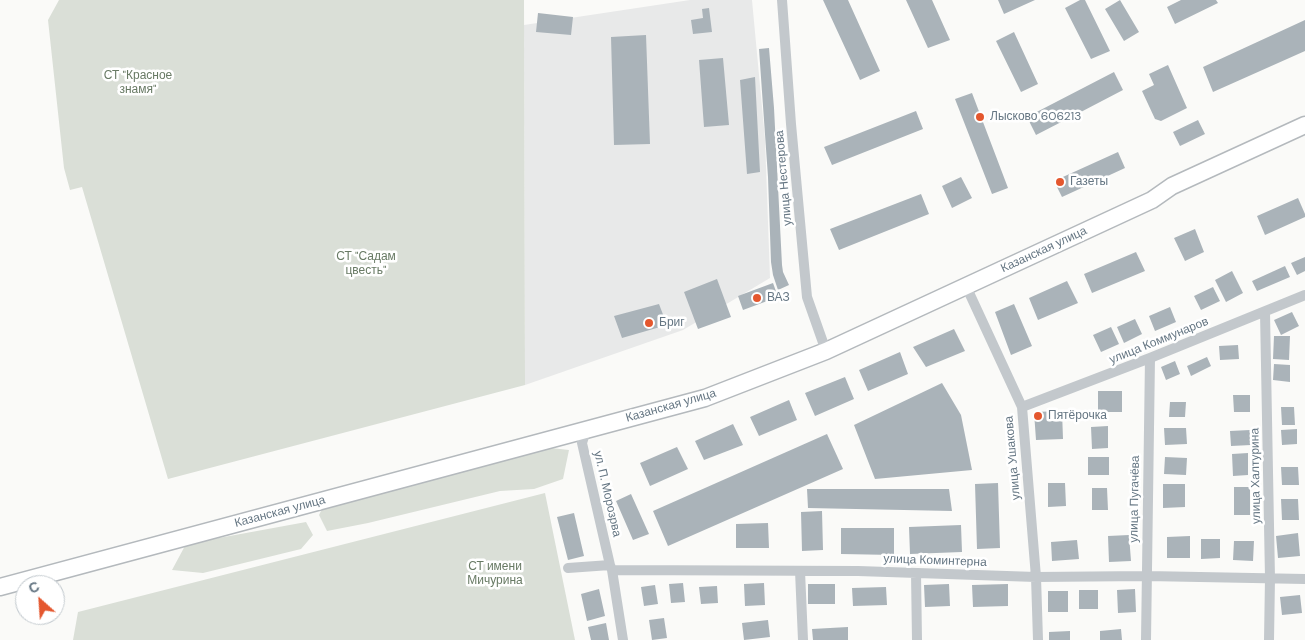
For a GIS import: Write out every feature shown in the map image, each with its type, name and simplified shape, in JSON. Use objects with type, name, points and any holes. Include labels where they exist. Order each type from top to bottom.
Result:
[{"type":"highway","name":"Казанская улица","points":[[0,587],[705,398],[826,351],[1152,200],[1172,186],[1305,125]]},
{"type":"street","name":"улица Нестерова","points":[[782,0],[807,296],[826,351]]},
{"type":"street","name":"улица Ушакова","points":[[966,286],[1022,407],[1036,577],[1038,640]]},
{"type":"street","name":"улица Коммунаров","points":[[1022,407],[1150,358],[1305,295]]},
{"type":"street","name":"улица Халтурина","points":[[1265,312],[1270,578],[1269,640]]},
{"type":"street","name":"улица Пугачёва","points":[[1146,640],[1150,358]]},
{"type":"street","name":"ул. П. Морозрва","points":[[586,430],[582,442],[611,568],[623,640]]},
{"type":"street","name":"улица Коминтерна","points":[[568,568],[916,573],[1036,577],[1147,576],[1305,579]]},
{"type":"street","points":[[800,571],[804,640]]},
{"type":"street","points":[[916,573],[917,640]]},
{"type":"shaded area","points":[[690,0],[752,0],[765,139],[770,278],[683,330],[525,385],[524,25]]},
{"type":"green space","name":"СТ \"Садам цвесть\"","points":[[59,0],[524,0],[525,385],[168,479],[82,187],[70,190],[64,168],[48,20]]},
{"type":"green space","points":[[542,447],[569,450],[563,479],[534,489],[500,491],[327,531],[319,515],[323,507]]},
{"type":"green space","name":"СТ имени Мичурина","points":[[545,493],[575,640],[73,640],[78,612]]},
{"type":"green space","points":[[306,522],[313,535],[301,549],[203,573],[172,570],[186,544]]},
{"type":"building","points":[[823,0],[848,0],[880,71],[860,80]]},
{"type":"building","points":[[906,0],[932,0],[950,40],[928,48]]},
{"type":"building","points":[[998,0],[1035,0],[1004,14]]},
{"type":"building","points":[[1080,0],[1085,0],[1110,51],[1091,59],[1065,8]]},
{"type":"building","points":[[1120,0],[1139,32],[1124,41],[1105,9]]},
{"type":"building","points":[[1181,0],[1216,0],[1218,3],[1175,24],[1167,7]]},
{"type":"building","points":[[709,8],[712,32],[693,34],[691,20],[703,18],[702,9]]},
{"type":"building","points":[[538,13],[573,17],[571,35],[536,32]]},
{"type":"building","points":[[1305,20],[1305,51],[1213,92],[1203,67]]},
{"type":"building","points":[[1014,32],[1038,84],[1021,92],[996,41]]},
{"type":"building","points":[[646,35],[650,144],[614,145],[611,37]]},
{"type":"building","points":[[769,48],[782,265],[789,285],[778,290],[771,262],[768,177],[759,49]]},
{"type":"building","points":[[723,58],[729,125],[704,127],[699,60]]},
{"type":"building","points":[[1168,65],[1187,108],[1161,121],[1155,119],[1142,91],[1154,85],[1149,74]]},
{"type":"building","points":[[1114,72],[1123,90],[1077,114],[1079,118],[1071,122],[1069,118],[1036,135],[1027,117]]},
{"type":"building","points":[[755,77],[760,172],[747,174],[740,80]]},
{"type":"building","points":[[972,93],[1008,188],[992,194],[955,99]]},
{"type":"building","points":[[916,111],[923,129],[832,165],[824,147]]},
{"type":"building","points":[[1198,120],[1205,134],[1180,146],[1173,132]]},
{"type":"building","points":[[1118,152],[1125,168],[1062,197],[1054,181]]},
{"type":"building","points":[[961,177],[972,198],[952,208],[942,186]]},
{"type":"building","points":[[921,194],[929,214],[839,250],[830,229]]},
{"type":"building","points":[[1298,198],[1305,217],[1265,235],[1257,216]]},
{"type":"building","points":[[1195,229],[1204,252],[1185,261],[1174,238]]},
{"type":"building","points":[[1136,252],[1145,271],[1092,293],[1084,274]]},
{"type":"building","points":[[1305,257],[1305,271],[1297,275],[1291,263]]},
{"type":"building","points":[[1285,266],[1290,277],[1257,291],[1252,281]]},
{"type":"building","points":[[1232,271],[1243,293],[1226,302],[1215,280]]},
{"type":"building","points":[[717,279],[731,317],[698,329],[684,292]]},
{"type":"building","points":[[1067,281],[1078,303],[1038,320],[1029,298]]},
{"type":"building","points":[[773,283],[778,297],[743,310],[738,296]]},
{"type":"building","points":[[1213,287],[1220,301],[1201,310],[1194,296]]},
{"type":"building","points":[[659,304],[667,325],[622,338],[614,316]]},
{"type":"building","points":[[1014,304],[1032,346],[1011,355],[995,312]]},
{"type":"building","points":[[1170,307],[1176,322],[1155,331],[1149,316]]},
{"type":"building","points":[[1292,312],[1299,326],[1281,335],[1274,320]]},
{"type":"building","points":[[1135,319],[1142,334],[1124,343],[1117,327]]},
{"type":"building","points":[[1111,327],[1119,344],[1101,352],[1093,335]]},
{"type":"building","points":[[954,329],[965,351],[926,367],[913,347]]},
{"type":"building","points":[[1274,336],[1290,336],[1289,360],[1273,359]]},
{"type":"building","points":[[1238,345],[1239,359],[1220,360],[1219,346]]},
{"type":"building","points":[[900,352],[908,374],[868,391],[859,370]]},
{"type":"building","points":[[1207,357],[1211,366],[1191,376],[1187,366]]},
{"type":"building","points":[[1175,361],[1180,374],[1166,380],[1161,367]]},
{"type":"building","points":[[1274,364],[1290,365],[1290,382],[1273,380]]},
{"type":"building","points":[[845,377],[854,399],[815,416],[805,393]]},
{"type":"building","points":[[942,383],[961,415],[972,470],[875,479],[854,425]]},
{"type":"building","points":[[1098,391],[1122,391],[1122,412],[1098,412]]},
{"type":"building","points":[[1233,395],[1250,395],[1250,412],[1234,412]]},
{"type":"building","points":[[789,400],[797,420],[759,436],[750,417]]},
{"type":"building","points":[[1170,402],[1186,402],[1185,417],[1169,417]]},
{"type":"building","points":[[1281,407],[1294,407],[1295,425],[1282,425]]},
{"type":"building","points":[[1062,411],[1063,439],[1036,440],[1034,412]]},
{"type":"building","points":[[733,424],[743,445],[704,460],[695,441]]},
{"type":"building","points":[[1108,426],[1108,448],[1092,449],[1091,427]]},
{"type":"building","points":[[1164,428],[1186,428],[1187,444],[1165,445]]},
{"type":"building","points":[[1297,429],[1297,444],[1282,445],[1281,430]]},
{"type":"building","points":[[1250,430],[1251,445],[1231,446],[1230,431]]},
{"type":"building","points":[[827,434],[843,469],[668,546],[653,511]]},
{"type":"building","points":[[677,447],[688,469],[650,486],[640,463]]},
{"type":"building","points":[[1248,453],[1248,475],[1233,476],[1232,454]]},
{"type":"building","points":[[1088,457],[1109,457],[1109,475],[1088,475]]},
{"type":"building","points":[[1165,457],[1187,458],[1186,475],[1164,474]]},
{"type":"building","points":[[1281,467],[1298,467],[1299,485],[1282,485]]},
{"type":"building","points":[[998,483],[1000,548],[977,549],[975,484]]},
{"type":"building","points":[[1048,483],[1065,483],[1066,506],[1048,507]]},
{"type":"building","points":[[1163,484],[1185,484],[1185,507],[1163,508]]},
{"type":"building","points":[[1234,487],[1250,487],[1250,515],[1234,515]]},
{"type":"building","points":[[1092,488],[1107,488],[1108,510],[1092,510]]},
{"type":"building","points":[[807,489],[949,489],[952,511],[808,508]]},
{"type":"building","points":[[631,494],[649,534],[633,540],[616,501]]},
{"type":"building","points":[[1281,499],[1298,499],[1299,520],[1282,520]]},
{"type":"building","points":[[822,511],[823,550],[802,551],[801,512]]},
{"type":"building","points":[[574,513],[584,556],[568,560],[557,517]]},
{"type":"building","points":[[768,523],[769,548],[736,548],[736,524]]},
{"type":"building","points":[[961,525],[962,552],[910,554],[909,527]]},
{"type":"building","points":[[841,528],[894,528],[894,555],[841,554]]},
{"type":"building","points":[[1298,533],[1300,556],[1278,558],[1276,536]]},
{"type":"building","points":[[1129,535],[1131,561],[1109,562],[1108,536]]},
{"type":"building","points":[[1190,536],[1190,558],[1167,558],[1167,537]]},
{"type":"building","points":[[1201,539],[1220,539],[1220,558],[1201,559]]},
{"type":"building","points":[[1077,540],[1079,559],[1052,561],[1051,542]]},
{"type":"building","points":[[1234,541],[1254,541],[1253,561],[1233,560]]},
{"type":"building","points":[[683,583],[685,602],[671,603],[669,584]]},
{"type":"building","points":[[764,583],[765,605],[745,606],[744,584]]},
{"type":"building","points":[[808,584],[835,584],[835,604],[808,604]]},
{"type":"building","points":[[949,584],[950,606],[925,607],[924,585]]},
{"type":"building","points":[[1008,584],[1008,606],[973,607],[972,585]]},
{"type":"building","points":[[655,585],[658,604],[644,606],[641,587]]},
{"type":"building","points":[[717,586],[718,603],[701,604],[699,587]]},
{"type":"building","points":[[886,587],[887,605],[853,606],[852,588]]},
{"type":"building","points":[[599,589],[605,616],[587,621],[581,594]]},
{"type":"building","points":[[1135,589],[1136,612],[1118,613],[1117,590]]},
{"type":"building","points":[[1079,590],[1098,590],[1098,609],[1079,609]]},
{"type":"building","points":[[1048,591],[1068,591],[1068,612],[1048,612]]},
{"type":"building","points":[[1300,595],[1302,613],[1282,615],[1280,597]]},
{"type":"building","points":[[664,618],[667,638],[652,640],[649,620]]},
{"type":"building","points":[[768,620],[770,637],[744,640],[742,623]]},
{"type":"building","points":[[606,623],[609,640],[591,640],[588,627]]},
{"type":"building","points":[[848,627],[848,640],[813,640],[812,629]]},
{"type":"building","points":[[1121,629],[1122,640],[1100,640],[1100,631]]},
{"type":"building","points":[[1070,631],[1070,640],[1049,640],[1049,632]]},
{"type":"place","name":"Лысково 606213","points":[[980,117]]},
{"type":"place","name":"Газеты","points":[[1060,182]]},
{"type":"place","name":"ВАЗ","points":[[757,298]]},
{"type":"place","name":"Бриг","points":[[649,323]]},
{"type":"place","name":"Пятёрочка","points":[[1038,416]]},
{"type":"park label","name":"СТ \"Красное знамя\"","points":[[138,83]]}]
